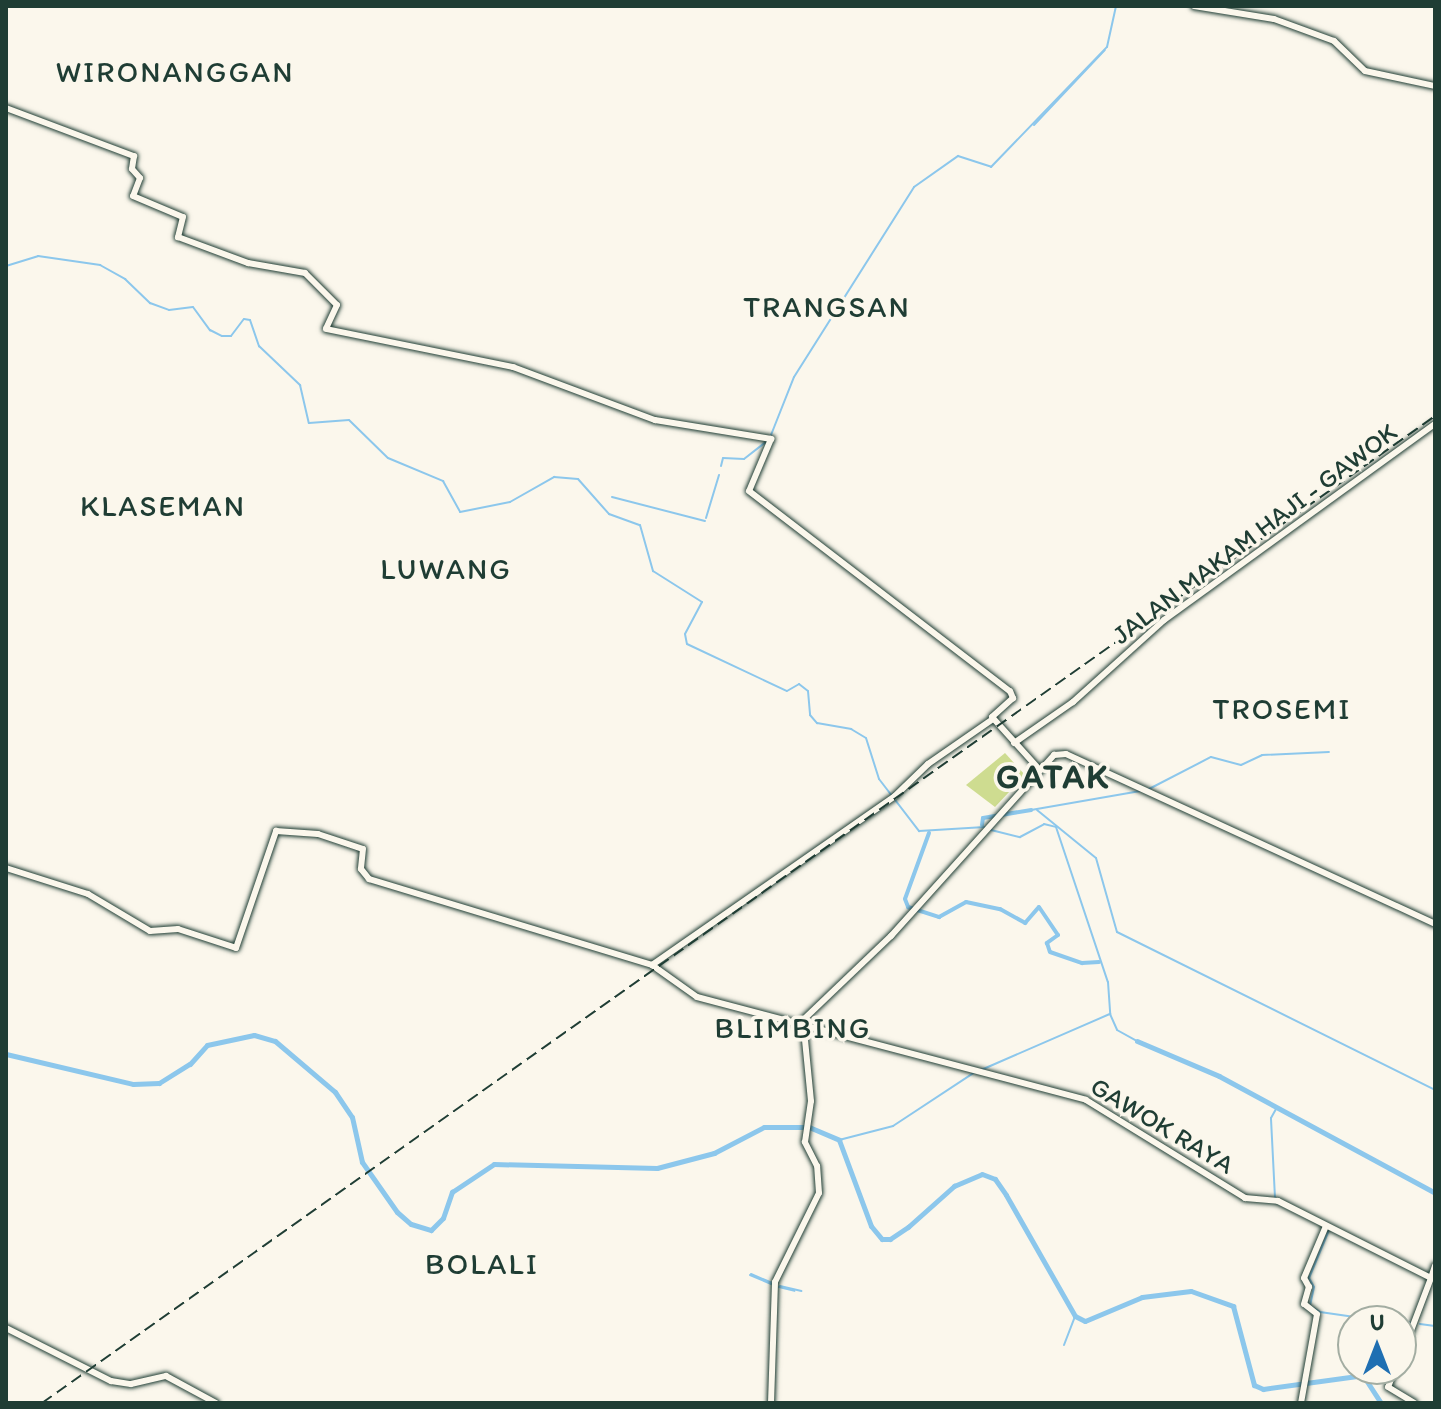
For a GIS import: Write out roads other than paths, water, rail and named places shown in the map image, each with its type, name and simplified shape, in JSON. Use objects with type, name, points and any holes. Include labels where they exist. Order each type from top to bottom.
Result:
[{"type":"main road","points":[[1194,6],[1274,19],[1334,41],[1365,71],[1435,86]]},
{"type":"main road","points":[[6,108],[134,156],[132,169],[140,178],[133,196],[183,217],[178,237],[310,277],[337,305],[326,329],[513,367],[655,420],[771,439],[749,491],[1010,691],[1013,698],[994,713],[993,719],[921,769],[895,796],[794,863],[652,965]]},
{"type":"main road","name":"JALAN MAKAM HAJI - GAWOK","points":[[1014,743],[1073,702],[1161,623],[1435,424]]},
{"type":"main road","points":[[993,719],[1039,769]]},
{"type":"main road","points":[[771,1403],[774,1285],[819,1196],[818,1170],[805,1137],[811,1097],[802,1024],[918,906],[1039,769],[1063,753],[1435,924]]},
{"type":"main road","name":"GAWOK RAYA","points":[[6,868],[88,894],[150,931],[178,929],[236,948],[276,831],[315,833],[363,849],[361,869],[369,879],[652,965],[694,996],[1090,1101],[1245,1198],[1278,1201],[1431,1278]]},
{"type":"main road","points":[[1301,1403],[1317,1314],[1304,1304],[1309,1287],[1304,1278],[1328,1227]]},
{"type":"main road","points":[[1417,1315],[1435,1266]]},
{"type":"main road","points":[[6,1328],[111,1381],[131,1384],[166,1376],[216,1403]]},
{"type":"main road","points":[[1389,1385],[1415,1403]]},
{"type":"waterway","points":[[771,435],[794,377],[914,187],[958,156],[991,167],[1107,47],[1116,6]]},
{"type":"waterway","points":[[1126,6],[1140,6]]},
{"type":"waterway","points":[[1182,6],[1191,6]]},
{"type":"waterway","points":[[1034,125],[1105,50]]},
{"type":"waterway","points":[[6,266],[38,256],[100,265],[125,279],[150,303],[169,310],[193,307],[210,330],[222,336],[231,336],[244,319],[250,320],[259,346],[300,385],[309,423],[349,420],[388,458],[443,481],[460,512],[510,502],[554,477],[578,479],[609,514],[640,525],[653,571],[702,602],[685,634],[687,644],[787,691],[799,684],[808,691],[810,715],[817,723],[851,729],[866,738],[879,779],[919,831],[985,827]]},
{"type":"waterway","points":[[721,466],[723,458],[744,459],[767,441]]},
{"type":"waterway","points":[[706,518],[719,475]]},
{"type":"waterway","points":[[612,497],[705,521]]},
{"type":"waterway","points":[[1147,790],[1211,757],[1241,765],[1262,755],[1329,752]]},
{"type":"waterway","points":[[1031,810],[1140,791]]},
{"type":"waterway","points":[[982,825],[983,818],[1031,810]]},
{"type":"waterway","points":[[1037,810],[1096,858],[1117,932],[1435,1090]]},
{"type":"waterway","points":[[991,830],[1020,837],[1044,824],[1056,827],[1108,982],[1110,1014],[1117,1030],[1137,1041]]},
{"type":"waterway","points":[[929,833],[905,899],[908,907],[939,917],[966,902],[1000,909],[1025,923],[1039,907],[1058,935],[1047,943],[1050,952],[1082,963],[1099,962]]},
{"type":"waterway","points":[[981,1070],[1110,1014]]},
{"type":"waterway","points":[[6,1054],[133,1084],[159,1083],[190,1064],[207,1045],[254,1035],[275,1041],[335,1092],[352,1117],[362,1162],[397,1212],[411,1224],[431,1230],[443,1218],[452,1192],[494,1164],[657,1168],[714,1153],[764,1127],[809,1127],[839,1140],[871,1226],[882,1239],[890,1239],[908,1227],[954,1186],[982,1174],[995,1179],[1006,1195],[1075,1316],[1085,1321],[1142,1297],[1191,1291],[1233,1306],[1254,1385],[1263,1389],[1357,1376],[1366,1380],[1381,1403]]},
{"type":"waterway","points":[[1137,1041],[1219,1076],[1435,1193]]},
{"type":"waterway","points":[[839,1140],[893,1126],[975,1072]]},
{"type":"waterway","points":[[1275,1198],[1271,1118],[1276,1109]]},
{"type":"waterway","points":[[1329,1230],[1309,1278],[1314,1287],[1310,1306],[1320,1312],[1337,1314]]},
{"type":"waterway","points":[[751,1274],[772,1283]]},
{"type":"waterway","points":[[750,1275],[771,1284]]},
{"type":"waterway","points":[[780,1286],[801,1291]]},
{"type":"waterway","points":[[779,1287],[795,1291]]},
{"type":"waterway","points":[[1064,1345],[1075,1316]]},
{"type":"waterway","points":[[1420,1324],[1435,1326]]},
{"type":"railway","points":[[42,1403],[1435,416]]},
{"type":"district","name":"WIRONANGGAN","points":[[175,72]]},
{"type":"district","name":"TRANGSAN","points":[[827,307]]},
{"type":"district","name":"KLASEMAN","points":[[163,506]]},
{"type":"district","name":"LUWANG","points":[[446,569]]},
{"type":"district","name":"TROSEMI","points":[[1282,709]]},
{"type":"district","name":"GATAK","points":[[1053,777]]},
{"type":"district","name":"BLIMBING","points":[[793,1028]]},
{"type":"district","name":"BOLALI","points":[[482,1264]]}]
